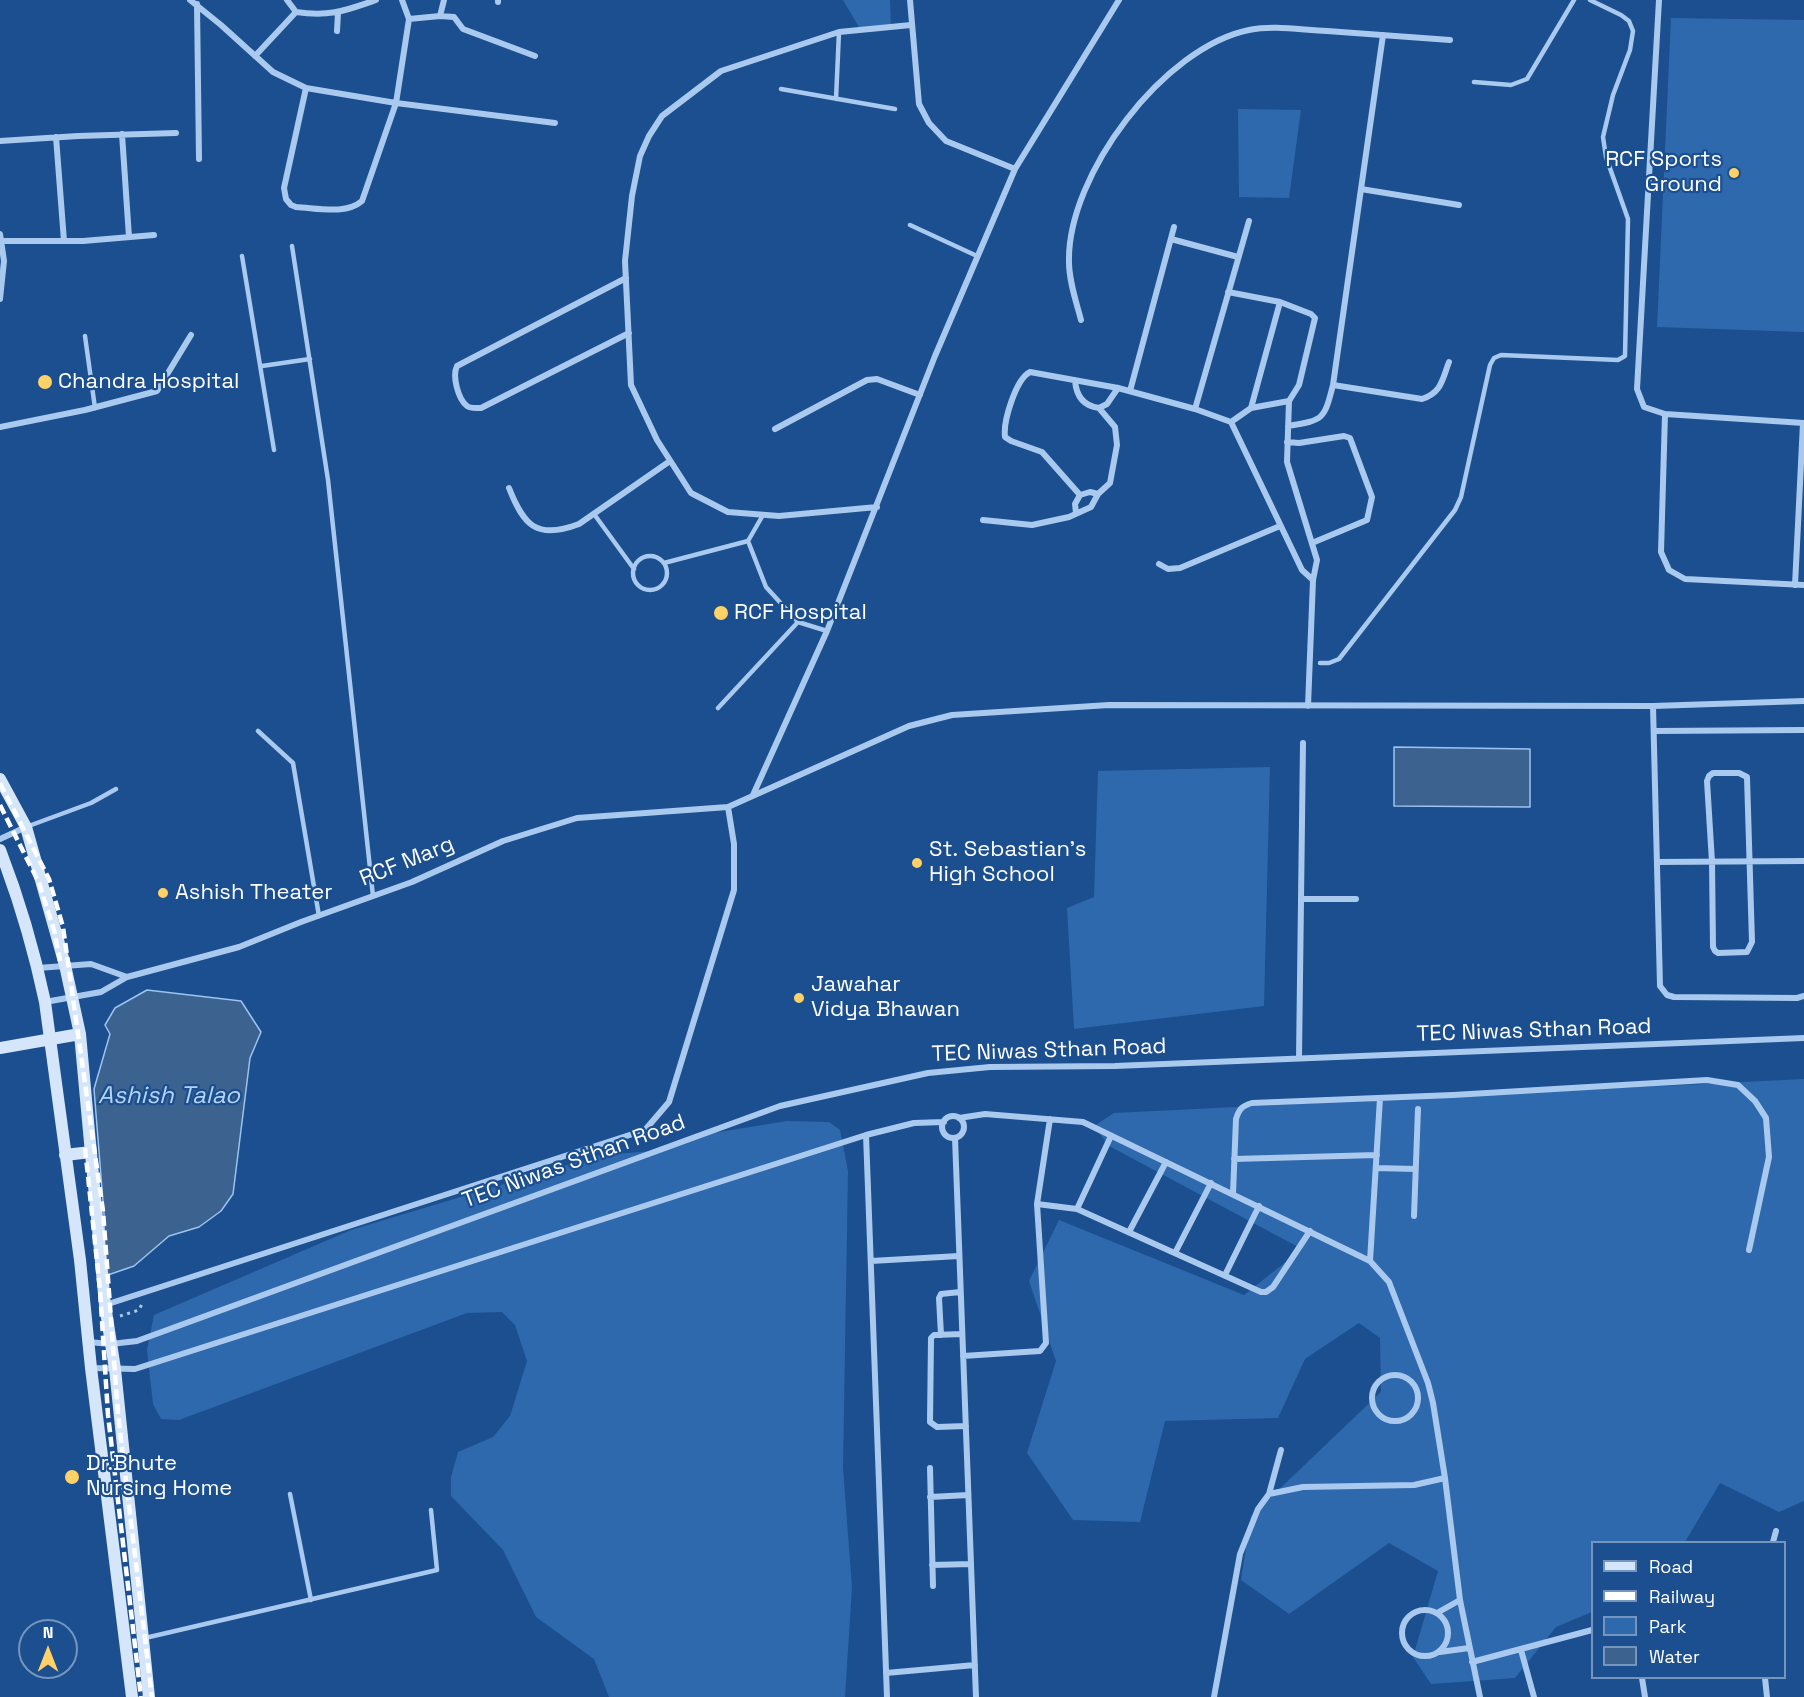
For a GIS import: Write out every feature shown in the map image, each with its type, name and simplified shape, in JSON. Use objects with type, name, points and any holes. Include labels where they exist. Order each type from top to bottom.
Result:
[{"type":"main road","points":[[0,779],[26,827],[65,965],[80,1034],[105,1305],[115,1369],[149,1694],[132,1695],[91,1368],[80,1260],[45,1002],[38,968],[0,850]]},
{"type":"main road","points":[[0,1048],[80,1034]]},
{"type":"main road","points":[[65,1155],[91,1152]]},
{"type":"main road","points":[[122,1619],[140,1617]]},
{"type":"street","points":[[287,0],[296,12],[328,14],[338,13],[376,0]]},
{"type":"street","points":[[306,88],[284,188],[286,198],[291,205],[296,207],[347,210],[356,207],[362,201],[396,103],[409,19],[402,0]]},
{"type":"street","points":[[440,16],[444,0]]},
{"type":"street","points":[[910,0],[919,104],[929,123],[946,141],[1015,169]]},
{"type":"street","points":[[753,796],[827,631],[920,395],[1015,169],[1119,0]]},
{"type":"street","points":[[1659,0],[1637,389],[1644,407],[1665,414],[1803,423],[1795,585]]},
{"type":"street","points":[[194,2],[273,72],[306,88],[396,103],[555,123]]},
{"type":"street","points":[[194,2],[199,159]]},
{"type":"street","points":[[255,56],[296,12]]},
{"type":"street","points":[[337,31],[338,13]]},
{"type":"street","points":[[409,19],[454,17],[463,29],[535,56]]},
{"type":"street","points":[[877,507],[812,514],[728,513],[691,493],[657,440],[630,385],[625,261],[632,196],[640,156],[662,116],[721,71],[839,32],[911,25]]},
{"type":"street","points":[[1081,320],[1073,292],[1069,261],[1073,228],[1080,202],[1094,167],[1117,130],[1169,74],[1190,56],[1220,40],[1249,30],[1278,28],[1450,40]]},
{"type":"street","points":[[1288,426],[1316,422],[1327,411],[1333,385],[1383,35]]},
{"type":"street","points":[[0,141],[176,133]]},
{"type":"street","points":[[122,134],[129,237]]},
{"type":"street","points":[[56,137],[64,241]]},
{"type":"street","points":[[1361,189],[1459,205]]},
{"type":"street","points":[[1194,409],[1249,221]]},
{"type":"street","points":[[1130,391],[1174,227]]},
{"type":"street","points":[[0,234],[4,261],[0,299]]},
{"type":"street","points":[[0,241],[64,241],[154,235]]},
{"type":"street","points":[[1171,238],[1238,257]]},
{"type":"street","points":[[626,278],[457,366],[454,379],[465,404],[470,408],[481,408],[629,333]]},
{"type":"street","points":[[1228,292],[1280,302],[1311,314],[1315,318],[1299,385],[1289,401],[1287,442],[1287,462],[1291,479],[1317,560],[1313,580],[1308,706]]},
{"type":"street","points":[[1251,408],[1280,302]]},
{"type":"street","points":[[0,427],[95,408],[157,391],[191,335]]},
{"type":"street","points":[[1333,385],[1422,399],[1434,395],[1439,389],[1449,362]]},
{"type":"street","points":[[1080,495],[1042,452],[1005,437],[1004,428],[1023,375],[1030,372],[1118,388],[1231,422],[1302,570],[1313,580]]},
{"type":"street","points":[[775,429],[867,380],[877,380],[920,395]]},
{"type":"street","points":[[983,520],[1032,525],[1069,517],[1091,507],[1098,494],[1110,483],[1117,445],[1115,427],[1099,408],[1088,405],[1078,396],[1075,380]]},
{"type":"street","points":[[1099,408],[1107,404],[1118,388]]},
{"type":"street","points":[[1231,422],[1251,408],[1289,401]]},
{"type":"street","points":[[1665,414],[1661,552],[1669,570],[1685,579],[1804,585]]},
{"type":"street","points":[[1287,442],[1350,438],[1372,497],[1367,520],[1312,543]]},
{"type":"street","points":[[509,488],[518,510],[529,524],[543,530],[562,530],[579,524],[670,461]]},
{"type":"street","points":[[1076,513],[1075,504],[1080,495],[1090,492],[1098,494]]},
{"type":"street","points":[[1159,564],[1168,569],[1180,568],[1280,526]]},
{"type":"street","name":"RCF Marg","points":[[45,1002],[101,992],[127,977],[239,947],[319,915],[412,882],[503,842],[577,818],[728,807],[909,726],[952,715],[1109,705],[1653,706],[1804,701]]},
{"type":"street","points":[[1653,706],[1660,986],[1666,995],[1674,998],[1797,998],[1804,996]]},
{"type":"street","points":[[1654,731],[1804,730]]},
{"type":"street","points":[[1299,1058],[1303,743]]},
{"type":"street","points":[[1713,773],[1739,773],[1748,777],[1751,948],[1747,952],[1718,953],[1713,947],[1712,862],[1707,781],[1713,773]]},
{"type":"street","points":[[105,1305],[645,1130],[669,1102],[734,890],[734,844],[728,807]]},
{"type":"street","points":[[0,839],[26,827]]},
{"type":"street","points":[[1657,862],[1804,861]]},
{"type":"street","points":[[1301,899],[1356,899]]},
{"type":"street","points":[[38,968],[91,964],[127,977]]},
{"type":"street","name":"TEC Niwas Sthan Road","points":[[88,1342],[111,1344],[137,1341],[780,1106],[928,1073],[990,1067],[1115,1066],[1804,1038]]},
{"type":"street","points":[[1233,1194],[1238,1111],[1243,1106],[1257,1102],[1380,1098],[1707,1080],[1738,1085],[1755,1101],[1766,1118],[1769,1157],[1749,1251]]},
{"type":"street","points":[[1370,1261],[1380,1098]]},
{"type":"street","points":[[1414,1216],[1418,1109]]},
{"type":"street","points":[[91,1368],[135,1369],[866,1135],[914,1123],[944,1122],[952,1117],[985,1114],[1083,1122],[1370,1261],[1389,1282],[1428,1383],[1433,1402],[1460,1600],[1480,1697]]},
{"type":"street","points":[[955,1138],[961,1134],[964,1127],[959,1118]]},
{"type":"street","points":[[963,1356],[1040,1351],[1045,1347],[1037,1204],[1050,1119]]},
{"type":"street","points":[[944,1122],[942,1129],[945,1135],[955,1138]]},
{"type":"street","points":[[866,1135],[887,1697]]},
{"type":"street","points":[[1077,1209],[1112,1136]]},
{"type":"street","points":[[955,1138],[976,1697]]},
{"type":"street","points":[[1234,1159],[1377,1155]]},
{"type":"street","points":[[1129,1232],[1166,1162]]},
{"type":"street","points":[[1376,1168],[1415,1169]]},
{"type":"street","points":[[1175,1253],[1211,1183]]},
{"type":"street","points":[[1037,1204],[1077,1209],[1261,1292],[1266,1292],[1273,1287],[1311,1231]]},
{"type":"street","points":[[1225,1275],[1259,1206]]},
{"type":"street","points":[[871,1261],[959,1256]]},
{"type":"street","points":[[941,1335],[939,1298],[941,1294],[960,1292]]},
{"type":"street","points":[[962,1334],[934,1335],[929,1342],[930,1422],[937,1427],[966,1426]]},
{"type":"street","points":[[1400,1375],[1412,1382],[1416,1388],[1418,1402],[1415,1410],[1402,1420],[1386,1420],[1374,1409],[1372,1394],[1375,1386],[1385,1376],[1400,1375]]},
{"type":"street","points":[[1416,1388],[1428,1383]]},
{"type":"street","points":[[1214,1697],[1240,1554],[1258,1509],[1269,1494],[1281,1450]]},
{"type":"street","points":[[930,1468],[933,1586]]},
{"type":"street","points":[[1269,1494],[1304,1487],[1414,1485],[1445,1478]]},
{"type":"street","points":[[930,1497],[968,1495]]},
{"type":"street","points":[[1773,1541],[1776,1531]]},
{"type":"street","points":[[932,1565],[971,1564]]},
{"type":"street","points":[[1437,1613],[1460,1600]]},
{"type":"street","points":[[1423,1610],[1437,1613],[1442,1618],[1448,1631],[1445,1646],[1439,1652],[1432,1656],[1416,1655],[1404,1645],[1402,1629],[1409,1616],[1423,1610]]},
{"type":"street","points":[[1472,1662],[1591,1631]]},
{"type":"street","points":[[1439,1652],[1469,1648]]},
{"type":"street","points":[[1521,1650],[1534,1697]]},
{"type":"street","points":[[886,1672],[975,1665]]},
{"type":"street","points":[[1642,1679],[1646,1697]]},
{"type":"street","points":[[1765,1679],[1767,1697]]},
{"type":"lane","points":[[1474,82],[1511,85],[1527,79],[1574,0]]},
{"type":"lane","points":[[1320,663],[1329,663],[1339,659],[1455,510],[1461,497],[1490,365],[1494,358],[1502,354],[1618,360],[1625,357],[1628,219],[1606,157],[1603,137],[1613,95],[1630,50],[1633,31],[1629,21],[1621,15],[1590,0]]},
{"type":"lane","points":[[836,99],[839,32]]},
{"type":"lane","points":[[781,89],[895,109]]},
{"type":"lane","points":[[910,225],[977,256]]},
{"type":"lane","points":[[292,246],[328,480],[373,896]]},
{"type":"lane","points":[[242,255],[274,450]]},
{"type":"lane","points":[[85,336],[95,408]]},
{"type":"lane","points":[[262,366],[310,359]]},
{"type":"lane","points":[[594,514],[634,569]]},
{"type":"lane","points":[[664,563],[748,541],[764,515]]},
{"type":"lane","points":[[748,541],[766,587],[798,622],[827,631]]},
{"type":"lane","points":[[644,557],[655,557],[664,563],[666,567],[664,583],[655,589],[639,585],[633,575],[636,564],[644,557]]},
{"type":"lane","points":[[718,708],[798,622]]},
{"type":"lane","points":[[258,731],[293,764],[319,915]]},
{"type":"lane","points":[[26,827],[91,803],[116,789]]},
{"type":"lane","points":[[290,1494],[311,1600]]},
{"type":"lane","points":[[142,1639],[437,1570],[431,1510]]},
{"type":"green space","points":[[843,0],[890,0],[891,28],[860,29]]},
{"type":"green space","name":"RCF Sports Ground","points":[[1671,18],[1804,20],[1804,332],[1657,327]]},
{"type":"green space","points":[[1238,109],[1301,110],[1289,198],[1239,197]]},
{"type":"green space","points":[[1270,767],[1264,1006],[1074,1029],[1067,908],[1094,897],[1098,771]]},
{"type":"green space","points":[[1804,1079],[1804,1501],[1779,1512],[1720,1483],[1686,1541],[1591,1541],[1591,1612],[1556,1627],[1515,1678],[1431,1684],[1413,1657],[1438,1571],[1389,1543],[1289,1614],[1241,1580],[1251,1516],[1381,1392],[1380,1338],[1359,1323],[1305,1359],[1278,1418],[1165,1421],[1140,1522],[1073,1520],[1027,1453],[1056,1361],[1029,1281],[1059,1220],[1244,1295],[1302,1249],[1109,1146],[1094,1126],[1114,1113]]},
{"type":"green space","points":[[787,1121],[829,1122],[840,1130],[848,1171],[843,1468],[852,1587],[845,1697],[609,1697],[594,1659],[536,1617],[503,1550],[451,1496],[451,1477],[458,1452],[493,1437],[510,1416],[527,1361],[515,1325],[502,1312],[467,1313],[179,1420],[161,1419],[153,1404],[147,1350],[154,1315],[351,1230],[600,1155],[654,1151],[707,1134]]},
{"type":"water","points":[[1394,747],[1530,749],[1530,807],[1394,806]]},
{"type":"water","name":"Ashish Talao","points":[[147,990],[241,1001],[261,1032],[250,1058],[233,1194],[221,1211],[199,1227],[169,1236],[134,1266],[105,1276],[104,1214],[94,1089],[110,1034],[105,1025],[115,1008]]},
{"type":"railway","points":[[0,783],[49,879],[63,927],[103,1211],[118,1414],[152,1697]]},
{"type":"railway","points":[[0,805],[39,883],[54,930],[60,961]]},
{"type":"railway","points":[[85,1148],[100,1290],[108,1415],[141,1697]]},
{"type":"place","name":"RCF Sports Ground","points":[[1734,173]]},
{"type":"place","name":"Chandra Hospital","points":[[45,382]]},
{"type":"place","name":"RCF Hospital","points":[[721,613]]},
{"type":"place","name":"St. Sebastian's High School","points":[[917,863]]},
{"type":"place","name":"Ashish Theater","points":[[163,893]]},
{"type":"place","name":"Jawahar Vidya Bhawan","points":[[799,998]]},
{"type":"place","name":"Dr.Bhute Nursing Home","points":[[72,1477]]}]
